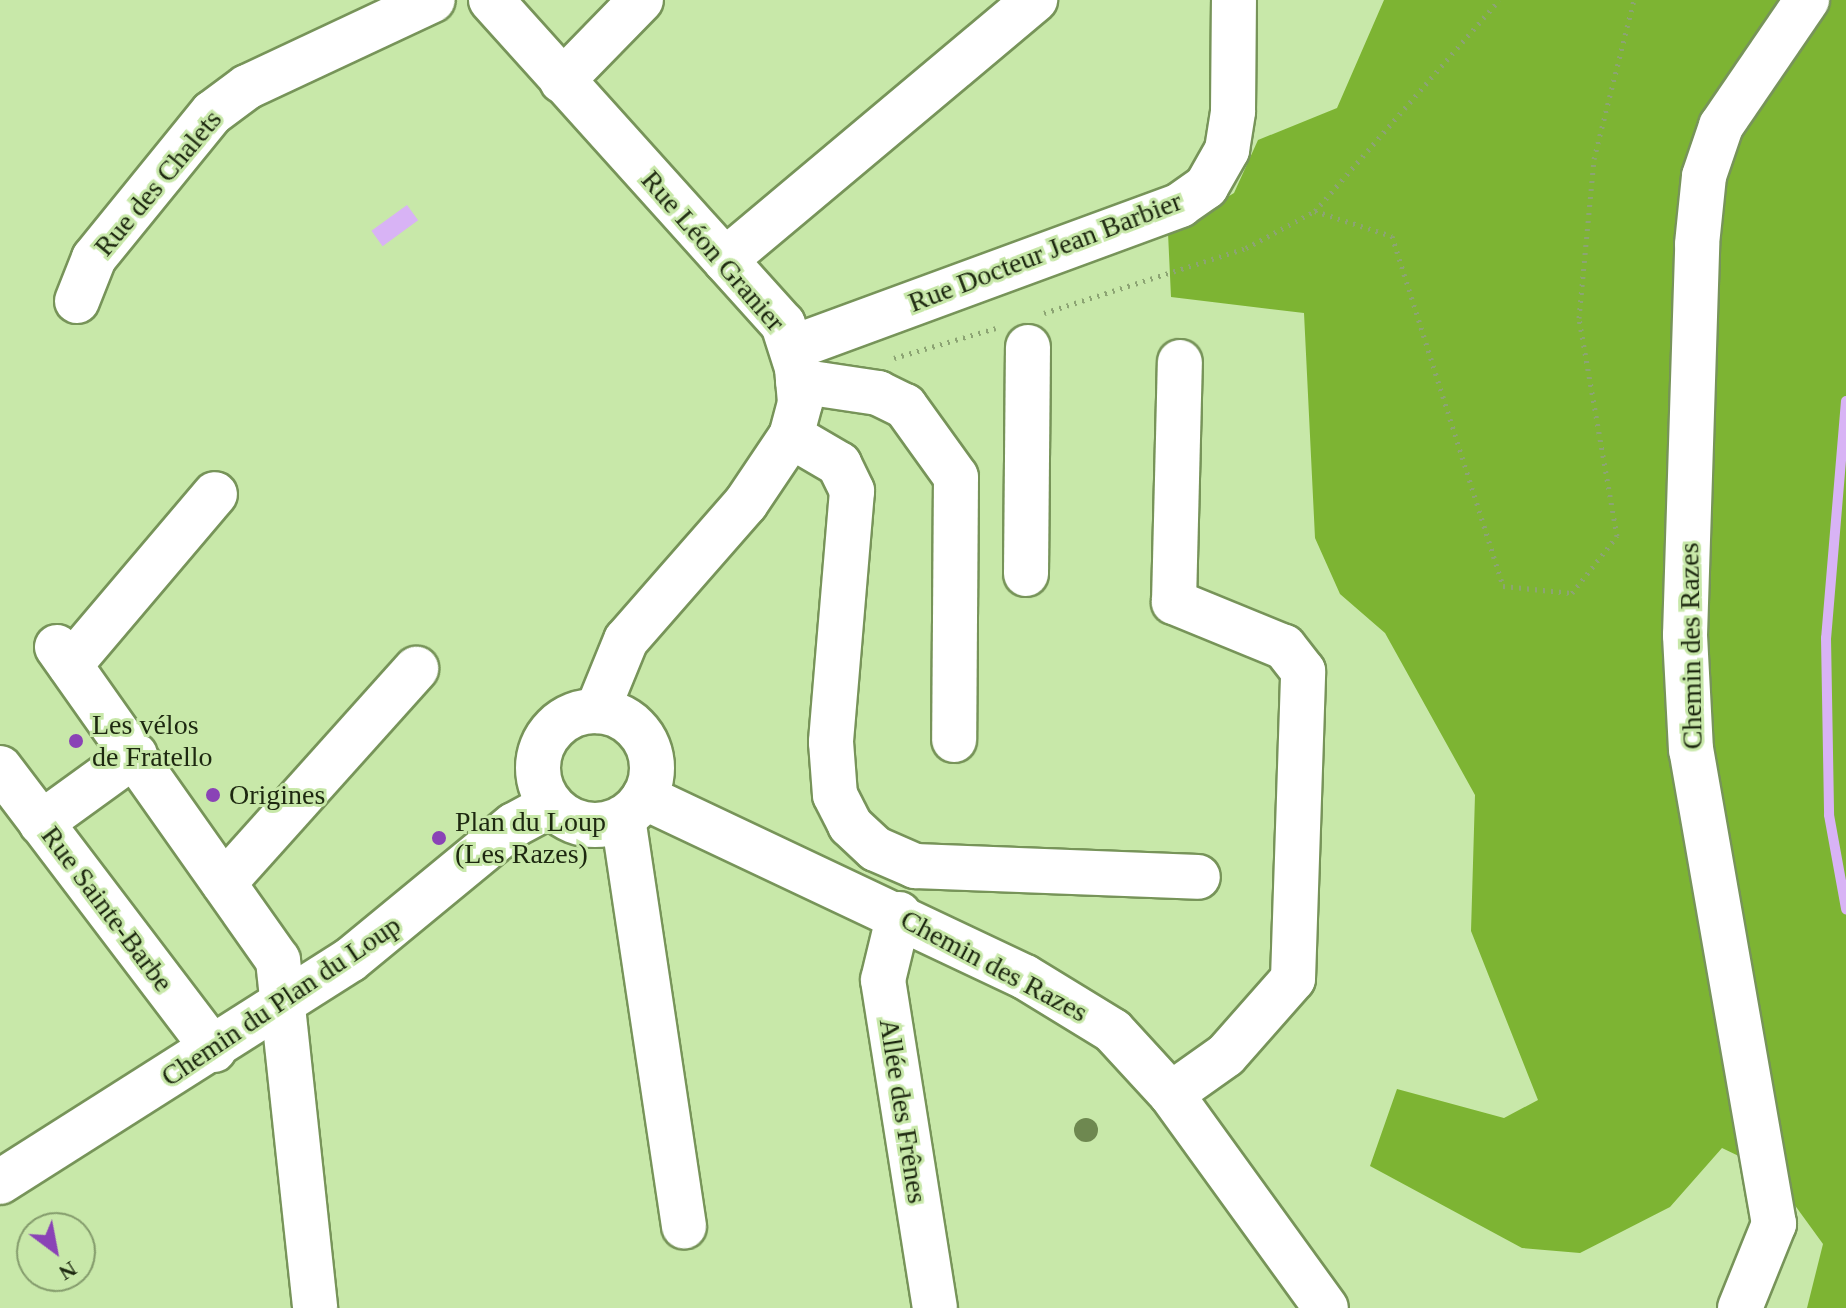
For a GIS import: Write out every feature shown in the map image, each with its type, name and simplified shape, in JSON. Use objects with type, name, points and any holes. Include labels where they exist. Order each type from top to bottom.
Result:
[{"type":"street","name":"Rue des Chalets","points":[[77,301],[94,258],[212,113],[247,87],[433,0]]},
{"type":"street","name":"Rue Léon Granier","points":[[491,0],[783,324],[795,365]]},
{"type":"street","points":[[562,81],[641,0]]},
{"type":"street","points":[[725,260],[1035,0]]},
{"type":"street","name":"Rue Docteur Jean Barbier","points":[[795,365],[1180,205],[1206,187],[1227,150],[1233,111],[1234,0]]},
{"type":"street","name":"Chemin des Razes","points":[[1740,1308],[1774,1224],[1691,750],[1685,635],[1697,244],[1704,176],[1721,126],[1807,0]]},
{"type":"street","points":[[1026,574],[1028,347]]},
{"type":"street","points":[[1171,1094],[1226,1055],[1293,979],[1303,671],[1284,647],[1174,602],[1180,362]]},
{"type":"street","points":[[954,740],[956,477],[905,406],[878,393],[795,365],[808,443],[852,491],[831,742],[835,795],[850,825],[876,849],[915,866],[1198,877]]},
{"type":"street","points":[[597,711],[626,640],[746,503],[808,443],[878,393]]},
{"type":"street","points":[[956,477],[1027,476]]},
{"type":"street","points":[[215,494],[64,656],[278,960],[315,1308]]},
{"type":"street","points":[[626,640],[641,735],[652,776],[633,808],[593,825],[551,805],[539,776],[543,744],[565,720],[597,711],[622,718],[641,735]]},
{"type":"street","points":[[224,883],[416,669]]},
{"type":"street","points":[[41,823],[135,755]]},
{"type":"street","name":"Rue Sainte-Barbe","points":[[0,768],[214,1050]]},
{"type":"street","name":"Chemin du Plan du Loup","points":[[0,1182],[214,1050],[350,960],[514,825],[551,805]]},
{"type":"street","points":[[633,808],[684,1226]]},
{"type":"street","name":"Chemin des Razes","points":[[633,808],[899,914],[1025,977],[1113,1031],[1171,1094],[1326,1308]]},
{"type":"street","name":"Allée des Frênes","points":[[899,914],[883,980],[935,1308]]},
{"type":"path","points":[[1315,211],[1392,236],[1503,586],[1572,593],[1617,536],[1579,318],[1594,159],[1634,0]]},
{"type":"green space","points":[[1384,0],[1846,0],[1846,1308],[1807,1308],[1823,1244],[1770,1171],[1722,1148],[1670,1207],[1580,1253],[1522,1248],[1370,1166],[1397,1089],[1504,1118],[1538,1100],[1471,931],[1475,795],[1385,633],[1340,594],[1315,538],[1304,313],[1171,297],[1168,233],[1234,193],[1258,140],[1337,108]]},
{"type":"shaded area","points":[[407,205],[418,220],[383,246],[371,231]]},
{"type":"waterway","points":[[1846,401],[1826,638],[1829,815],[1846,909]]},
{"type":"place","name":"Les vélos de Fratello","points":[[76,741]]},
{"type":"place","name":"Origines","points":[[213,795]]},
{"type":"place","name":"Plan du Loup (Les Razes)","points":[[439,838]]}]
